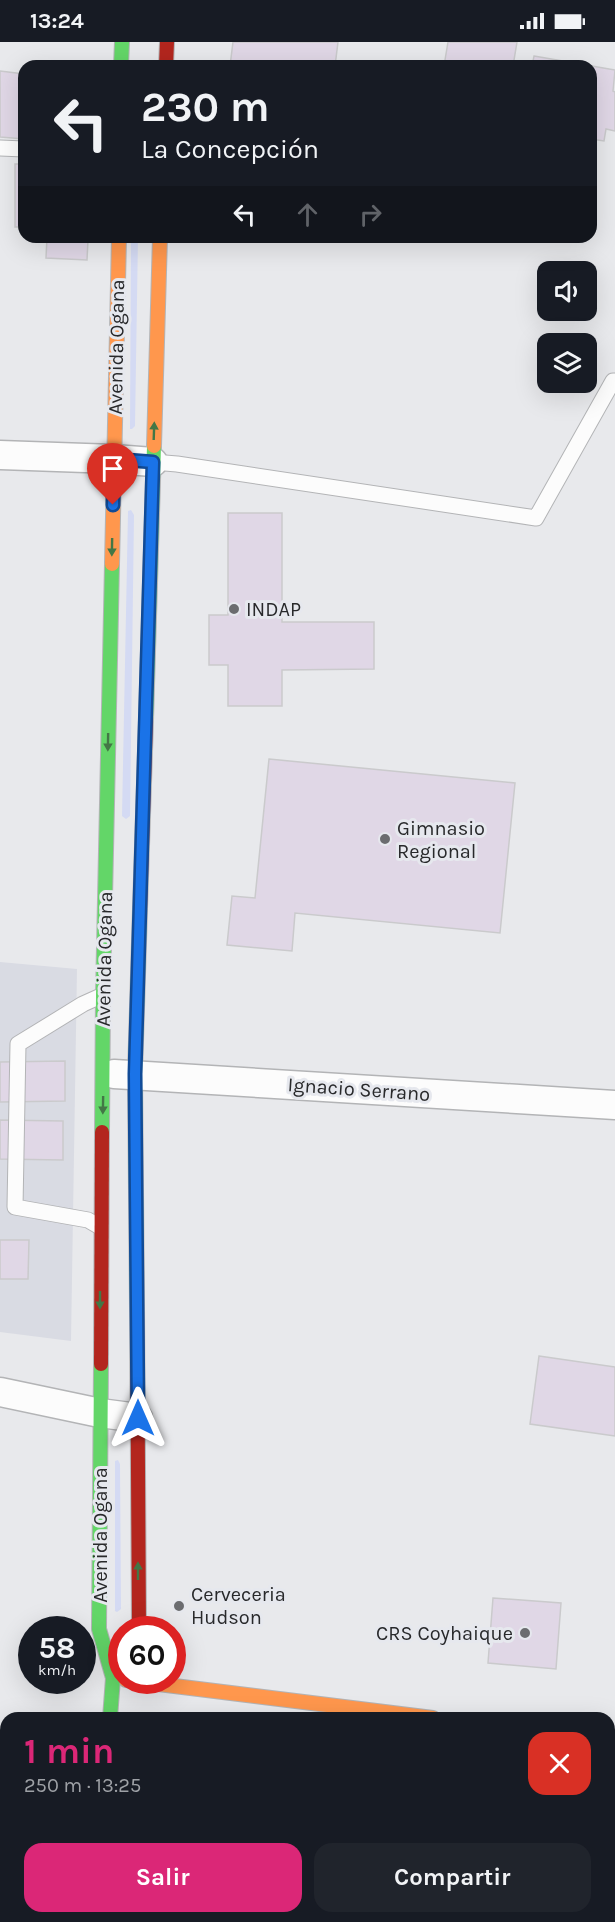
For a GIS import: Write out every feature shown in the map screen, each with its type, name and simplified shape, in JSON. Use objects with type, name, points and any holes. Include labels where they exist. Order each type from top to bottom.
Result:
[{"type":"main road","points":[[122,42],[122,60]]},
{"type":"main road","points":[[166,60],[167,42]]},
{"type":"main road","name":"Avenida Ogana","points":[[108,1650],[99,1629],[100,1227],[118,243]]},
{"type":"main road","name":"Avenida Ogana","points":[[139,1616],[135,1074],[160,243]]},
{"type":"main road","points":[[186,1687],[385,1712]]},
{"type":"main road","name":"Avenida Ogana","points":[[112,1712],[116,1694]]},
{"type":"street","points":[[0,455],[153,462]]},
{"type":"street","name":"Ignacio Serrano","points":[[103,1074],[135,1074],[615,1106]]},
{"type":"street","points":[[0,1392],[100,1413],[138,1418]]},
{"type":"lane","points":[[0,148],[18,149]]},
{"type":"lane","points":[[153,462],[536,518],[615,381]]},
{"type":"lane","points":[[100,1227],[88,1220],[8,1206],[18,1044],[83,1004],[103,995]]},
{"type":"shaded area","points":[[131,243],[138,243],[135,426],[130,429]]},
{"type":"shaded area","points":[[131,510],[134,515],[130,816],[126,819],[122,816],[128,511]]},
{"type":"shaded area","points":[[0,962],[77,969],[71,1341],[0,1332]]},
{"type":"shaded area","points":[[118,1460],[120,1464],[121,1609],[117,1612],[115,1611],[115,1461]]},
{"type":"building","points":[[233,42],[338,42],[336,60],[231,60]]},
{"type":"building","points":[[448,42],[517,42],[514,60],[445,60]]},
{"type":"building","points":[[534,56],[557,60],[533,60]]},
{"type":"building","points":[[597,67],[615,70],[613,91],[615,92],[615,131],[606,129],[604,141],[597,140]]},
{"type":"building","points":[[0,71],[18,73],[18,138],[0,137]]},
{"type":"building","points":[[15,164],[18,164],[18,227],[15,227]]},
{"type":"building","points":[[47,243],[88,243],[87,260],[46,258]]},
{"type":"building","points":[[228,513],[282,513],[282,622],[374,622],[374,669],[282,670],[282,706],[228,706],[228,665],[209,665],[209,615],[228,615]]},
{"type":"building","name":"Gimnasio Regional","points":[[269,759],[515,783],[500,933],[295,913],[292,951],[227,945],[232,896],[255,898]]},
{"type":"building","points":[[65,1061],[65,1101],[0,1102],[0,1062]]},
{"type":"building","points":[[0,1120],[63,1121],[63,1160],[0,1159]]},
{"type":"building","points":[[0,1240],[29,1240],[28,1279],[0,1279]]},
{"type":"building","points":[[539,1356],[615,1367],[615,1436],[530,1424]]},
{"type":"building","name":"CRS Coyhaique","points":[[493,1598],[561,1603],[556,1669],[488,1663]]},
{"type":"traffic: fast","points":[[121,60],[122,42]]},
{"type":"traffic: fast","points":[[146,720],[154,446]]},
{"type":"traffic: fast","points":[[102,1132],[112,564]]},
{"type":"traffic: fast","points":[[137,1308],[135,1074],[140,909]]},
{"type":"traffic: fast","points":[[101,1364],[99,1629],[113,1678],[110,1712]]},
{"type":"traffic: slow","points":[[112,564],[119,243]]},
{"type":"traffic: slow","points":[[154,446],[160,243]]},
{"type":"traffic: slow","points":[[186,1687],[385,1712]]},
{"type":"traffic: jam","points":[[166,60],[167,42]]},
{"type":"traffic: jam","points":[[140,909],[146,720]]},
{"type":"traffic: jam","points":[[101,1364],[102,1132]]},
{"type":"traffic: jam","points":[[137,1308],[139,1616]]},
{"type":"place","name":"INDAP","points":[[234,609]]},
{"type":"place","name":"Gimnasio Regional","points":[[385,839]]},
{"type":"place","name":"Cerveceria Hudson","points":[[179,1606]]},
{"type":"place","name":"CRS Coyhaique","points":[[525,1633]]},
{"type":"route","points":[[113,505],[114,459],[153,462],[135,1074],[138,1418]]}]
